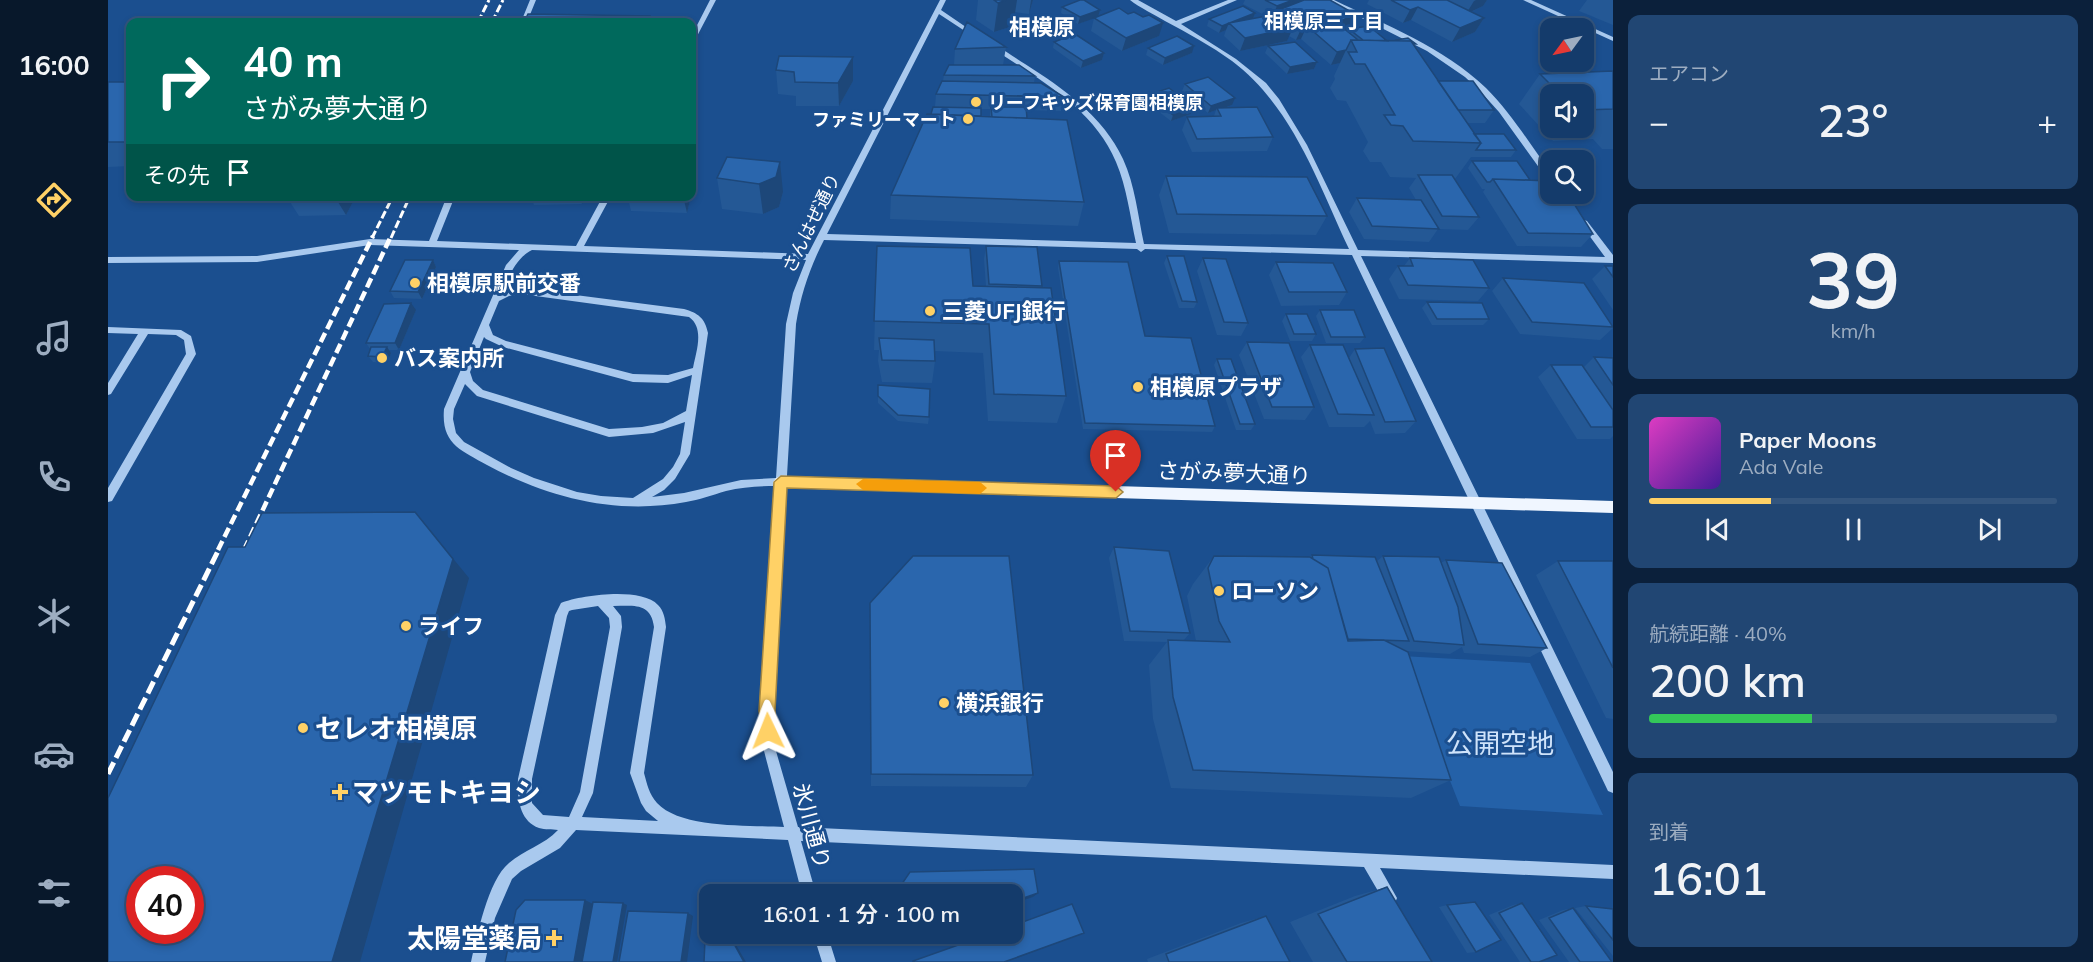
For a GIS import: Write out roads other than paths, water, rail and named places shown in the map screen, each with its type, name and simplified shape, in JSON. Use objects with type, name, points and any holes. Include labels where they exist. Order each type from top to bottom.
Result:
[{"type":"main road","name":"さがみ夢大通り","points":[[781,482],[1613,507]]},
{"type":"street","points":[[526,18],[533,0]]},
{"type":"street","points":[[696,32],[713,0]]},
{"type":"street","name":"さんはぜ通り","points":[[781,482],[791,324],[797,293],[811,256],[943,0]]},
{"type":"street","points":[[1132,0],[1247,70],[1277,101],[1299,135],[1613,786]]},
{"type":"street","points":[[1174,24],[1234,0]]},
{"type":"street","points":[[1329,0],[1426,48],[1466,75],[1491,98],[1540,163]]},
{"type":"street","points":[[1526,0],[1613,39]]},
{"type":"street","points":[[938,11],[1056,88],[1093,120],[1109,139],[1120,161],[1141,249]]},
{"type":"street","points":[[432,243],[449,201]]},
{"type":"street","points":[[579,248],[604,201]]},
{"type":"street","points":[[1577,213],[1612,260]]},
{"type":"street","points":[[821,237],[1141,249],[1612,260]]},
{"type":"street","points":[[108,260],[257,258],[360,243],[432,243],[811,256]]},
{"type":"street","points":[[533,247],[515,258],[495,299],[450,409],[447,425],[451,437],[492,463],[560,494],[589,500],[632,502],[677,500],[735,485],[781,482]]},
{"type":"street","points":[[495,299],[507,293],[521,291],[693,314],[702,323],[704,333],[686,454],[679,469],[665,485],[632,502]]},
{"type":"street","points":[[485,325],[489,336],[503,344],[633,378],[668,379],[698,370]]},
{"type":"street","points":[[108,330],[178,332],[188,338],[191,354],[108,498]]},
{"type":"street","points":[[108,390],[146,331]]},
{"type":"street","points":[[465,372],[469,383],[480,393],[609,433],[639,431],[672,424],[692,412]]},
{"type":"street","name":"氷川通り","points":[[781,482],[767,711],[770,751],[806,884]]},
{"type":"street","points":[[478,962],[488,917],[507,874],[524,860],[544,852],[572,825],[586,794],[616,627],[615,616],[600,602]]},
{"type":"street","points":[[699,829],[662,817],[643,797],[637,773],[660,627],[658,614],[650,605],[641,603],[573,603],[565,607],[561,615],[523,796],[528,812],[541,822],[1613,872]]},
{"type":"street","points":[[1367,860],[1395,906]]},
{"type":"street","points":[[823,944],[829,962]]},
{"type":"railway","points":[[480,18],[489,0]]},
{"type":"railway","points":[[494,18],[503,0]]},
{"type":"railway","points":[[373,236],[390,201]]},
{"type":"railway","points":[[391,238],[408,201]]},
{"type":"railway","points":[[218,550],[373,236]]},
{"type":"railway","points":[[244,550],[391,236]]},
{"type":"railway","points":[[108,774],[219,549]]},
{"type":"railway","points":[[238,563],[245,549]]},
{"type":"place","name":"リーフキッズ保育園相模原","points":[[976,102]]},
{"type":"place","name":"ファミリーマート","points":[[968,119]]},
{"type":"place","name":"相模原駅前交番","points":[[415,283]]},
{"type":"place","name":"三菱UFJ銀行","points":[[930,311]]},
{"type":"place","name":"バス案内所","points":[[382,358]]},
{"type":"place","name":"相模原プラザ","points":[[1138,387]]},
{"type":"place","name":"ローソン","points":[[1219,591]]},
{"type":"place","name":"ライフ","points":[[406,626]]},
{"type":"place","name":"横浜銀行","points":[[944,703]]},
{"type":"place","name":"セレオ相模原","points":[[303,728]]},
{"type":"place","name":"マツモトキヨシ","points":[[340,792]]},
{"type":"place","name":"太陽堂薬局","points":[[554,938]]},
{"type":"district","name":"相模原三丁目","points":[[1324,20]]},
{"type":"district","name":"相模原","points":[[1042,27]]},
{"type":"park label","name":"公開空地","points":[[1500,743]]}]
